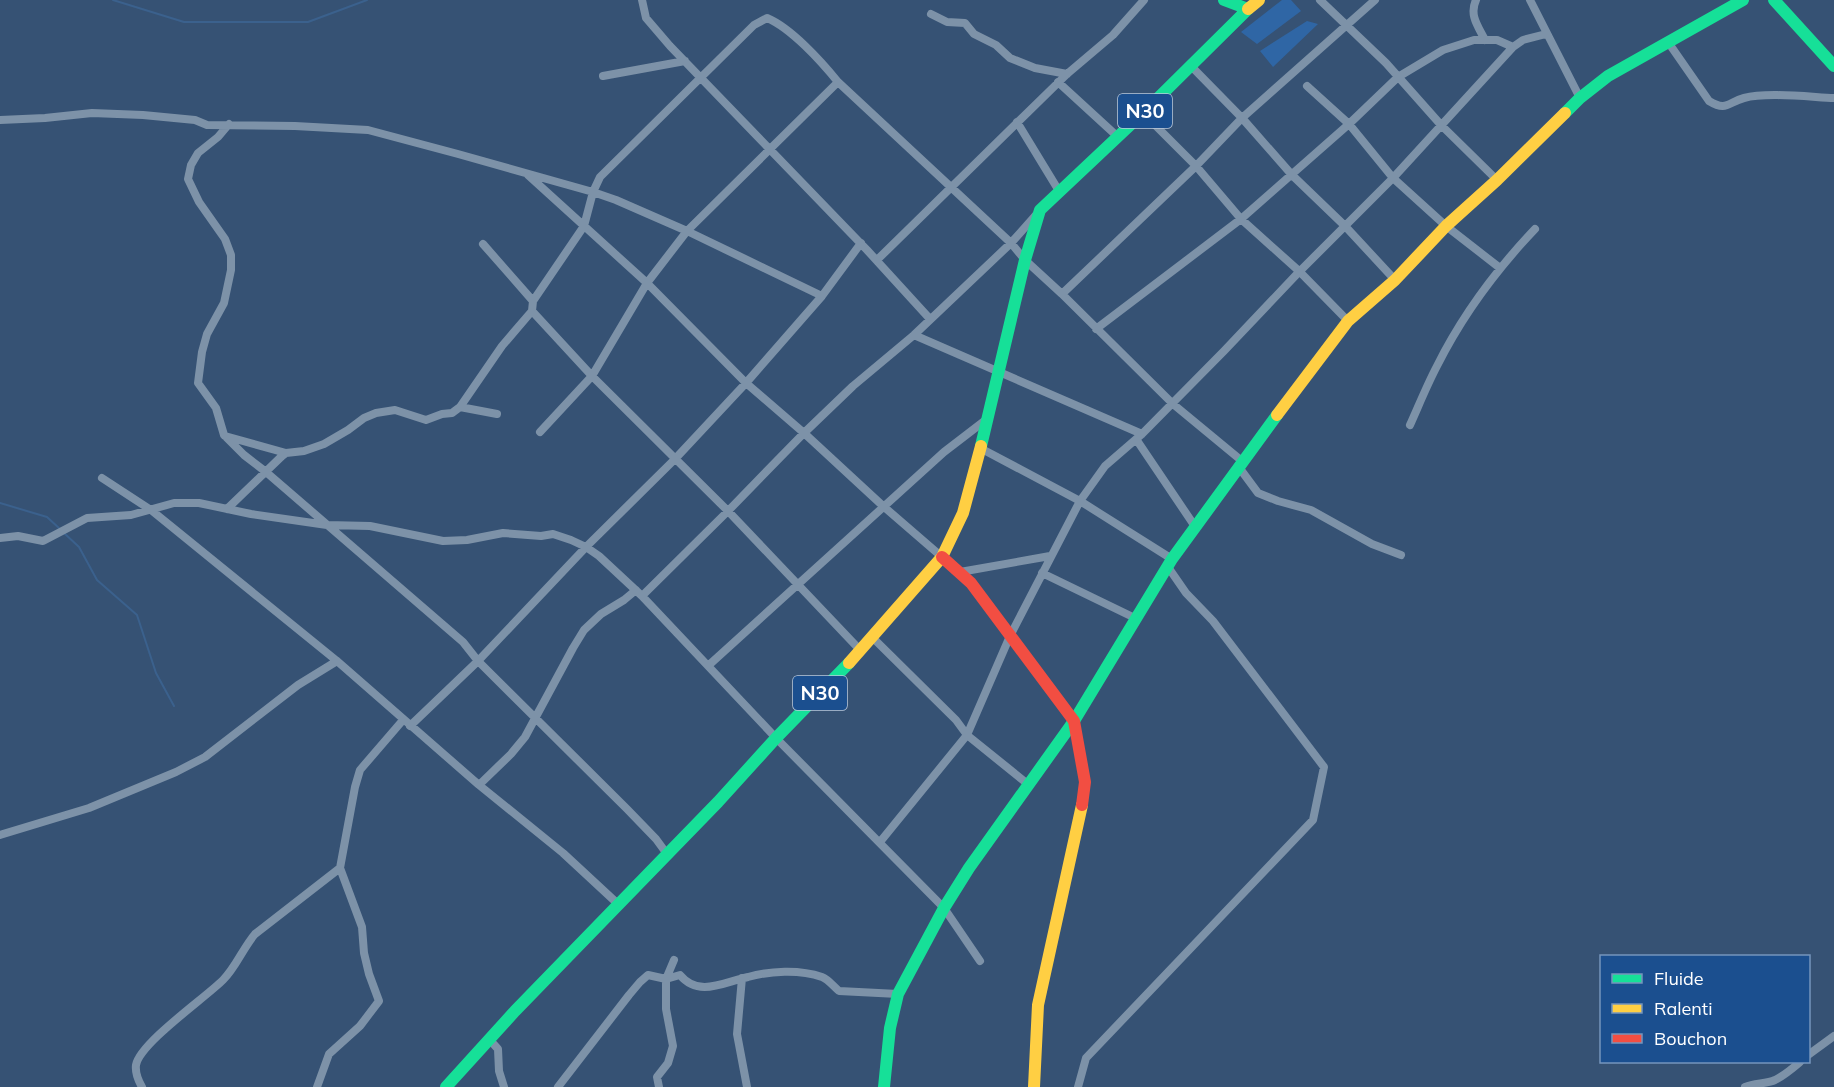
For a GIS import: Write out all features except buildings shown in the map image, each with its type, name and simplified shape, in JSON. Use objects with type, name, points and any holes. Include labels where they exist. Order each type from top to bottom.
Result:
[{"type":"street","points":[[642,0],[646,18],[861,243],[930,319]]},
{"type":"street","points":[[877,260],[1058,82],[1113,35],[1144,0]]},
{"type":"street","points":[[1224,0],[1248,9],[1259,0]]},
{"type":"street","points":[[1320,0],[1497,180]]},
{"type":"street","points":[[1062,294],[1196,166],[1242,118],[1375,0]]},
{"type":"street","points":[[1476,0],[1472,8],[1473,16],[1485,40]]},
{"type":"street","points":[[1530,0],[1580,98]]},
{"type":"street","points":[[884,1087],[890,1028],[898,994],[944,908],[969,868],[1074,722],[1170,563],[1240,463],[1348,321],[1395,280],[1446,226],[1497,180],[1580,98],[1608,76],[1743,0]]},
{"type":"street","points":[[1774,0],[1834,66]]},
{"type":"street","name":"N30","points":[[446,1087],[489,1039],[861,651],[942,557],[963,513],[989,417],[1025,260],[1040,210],[1143,113],[1248,9]]},
{"type":"street","points":[[931,14],[947,22],[965,23],[974,34],[996,45],[1010,58],[1035,68],[1067,74]]},
{"type":"street","points":[[224,435],[286,453],[304,451],[324,444],[364,418],[376,413],[395,410],[426,420],[452,413],[460,407],[502,346],[532,311],[532,301],[584,226],[593,192],[600,177],[754,25],[767,18],[778,22],[823,64],[838,82],[1011,243],[1025,260],[1173,404],[1240,463],[1258,493],[1311,510],[1372,544],[1401,555]]},
{"type":"street","points":[[880,842],[968,735],[1010,636],[1050,556],[1080,501],[1105,466],[1173,404],[1299,271],[1393,178],[1513,47],[1523,40],[1546,33]]},
{"type":"street","points":[[1096,329],[1241,219],[1349,124],[1398,77],[1443,50],[1474,40],[1497,40],[1513,47]]},
{"type":"street","points":[[1668,42],[1709,101],[1719,107],[1743,98],[1762,96],[1834,98]]},
{"type":"street","points":[[603,76],[685,61]]},
{"type":"street","points":[[1191,66],[1242,118],[1292,175],[1345,226],[1395,280]]},
{"type":"street","points":[[540,432],[592,376],[647,283],[687,231],[838,82]]},
{"type":"street","points":[[1058,82],[1118,137]]},
{"type":"street","points":[[1307,86],[1349,124],[1393,178],[1446,226],[1500,268]]},
{"type":"street","points":[[0,120],[92,113],[195,120],[207,125],[368,130],[593,192],[687,231],[822,296]]},
{"type":"street","points":[[1143,113],[1196,166],[1241,219],[1299,271],[1348,321]]},
{"type":"street","points":[[1017,122],[1059,191]]},
{"type":"street","points":[[229,124],[218,137],[198,153],[191,165],[188,179],[199,202],[225,239],[231,255],[231,270],[224,303],[204,343],[198,383],[216,408],[224,435],[244,455],[463,642],[478,661],[656,839],[667,854]]},
{"type":"street","points":[[525,173],[647,283],[746,383],[804,433],[883,507],[960,572],[971,583],[1074,722],[1085,782],[1081,811],[1038,1005],[1034,1087]]},
{"type":"street","points":[[479,785],[511,754],[525,736],[584,630],[601,614],[639,593],[728,511],[853,386],[914,335],[1011,243],[1040,210]]},
{"type":"street","points":[[1410,425],[1437,366],[1454,336],[1500,268],[1535,229]]},
{"type":"street","points":[[317,1087],[329,1054],[360,1026],[379,1001],[369,974],[362,927],[340,868],[360,770],[407,723],[478,661],[586,547],[675,459],[746,383],[822,296],[861,243]]},
{"type":"street","points":[[483,244],[532,301]]},
{"type":"street","points":[[532,311],[592,376],[728,511],[861,651]]},
{"type":"street","points":[[914,335],[1000,371],[1139,436],[1196,528]]},
{"type":"street","points":[[460,407],[497,414]]},
{"type":"street","points":[[709,665],[944,452],[989,417]]},
{"type":"street","points":[[980,448],[1080,501],[1170,563],[1186,593],[1213,621],[1324,767],[1313,820],[1086,1058],[1078,1087]]},
{"type":"street","points":[[227,509],[286,453]]},
{"type":"street","points":[[102,478],[151,510],[337,661],[479,785],[563,853],[618,904]]},
{"type":"street","points":[[0,538],[18,536],[42,541],[87,518],[131,514],[174,503],[199,503],[327,525],[370,526],[443,541],[467,540],[503,532],[541,536],[553,534],[586,547],[639,593],[776,738],[944,908],[980,961]]},
{"type":"street","points":[[960,572],[1050,556]]},
{"type":"street","points":[[1042,573],[1137,619]]},
{"type":"street","points":[[873,638],[956,720],[968,735],[1029,785]]},
{"type":"street","points":[[0,836],[89,808],[176,772],[205,757],[298,685],[337,661]]},
{"type":"street","points":[[142,1087],[137,1077],[136,1065],[140,1054],[223,980],[255,934],[340,868]]},
{"type":"street","points":[[659,1087],[657,1077],[668,1063],[673,1046],[666,1009],[666,979],[674,960]]},
{"type":"street","points":[[558,1087],[640,982],[648,975],[666,979],[680,975],[687,984],[697,987],[783,972],[806,973],[825,977],[839,992],[898,994]]},
{"type":"street","points":[[742,978],[737,1034],[747,1087]]},
{"type":"street","points":[[1810,1054],[1834,1036]]},
{"type":"street","points":[[489,1039],[498,1049],[499,1071],[504,1087]]},
{"type":"street","points":[[1746,1087],[1755,1083],[1774,1081],[1799,1063]]},
{"type":"shaded area","points":[[1282,0],[1291,0],[1301,11],[1257,44],[1241,32]]},
{"type":"shaded area","points":[[1307,21],[1318,24],[1273,67],[1260,51]]},
{"type":"waterway","points":[[113,0],[184,22],[308,22],[367,0]]},
{"type":"waterway","points":[[0,503],[47,517],[60,529]]},
{"type":"waterway","points":[[64,533],[79,547],[97,580],[137,615],[156,673],[174,706]]},
{"type":"traffic: fast","points":[[981,446],[1025,260],[1040,210],[1143,113],[1248,9],[1224,0]]},
{"type":"traffic: fast","points":[[1565,113],[1608,76],[1743,0]]},
{"type":"traffic: fast","points":[[1774,0],[1834,66]]},
{"type":"traffic: fast","points":[[884,1087],[890,1028],[898,994],[944,908],[969,868],[1074,721],[1172,559],[1277,415]]},
{"type":"traffic: fast","points":[[446,1087],[515,1011],[849,663]]},
{"type":"traffic: slow","points":[[1248,9],[1259,0]]},
{"type":"traffic: slow","points":[[1277,415],[1348,321],[1395,280],[1446,226],[1565,113]]},
{"type":"traffic: slow","points":[[849,663],[942,557],[963,513],[981,446]]},
{"type":"traffic: slow","points":[[1034,1087],[1038,1005],[1082,805]]},
{"type":"traffic: jam","points":[[942,557],[971,583],[1074,721],[1085,782],[1082,805]]}]
